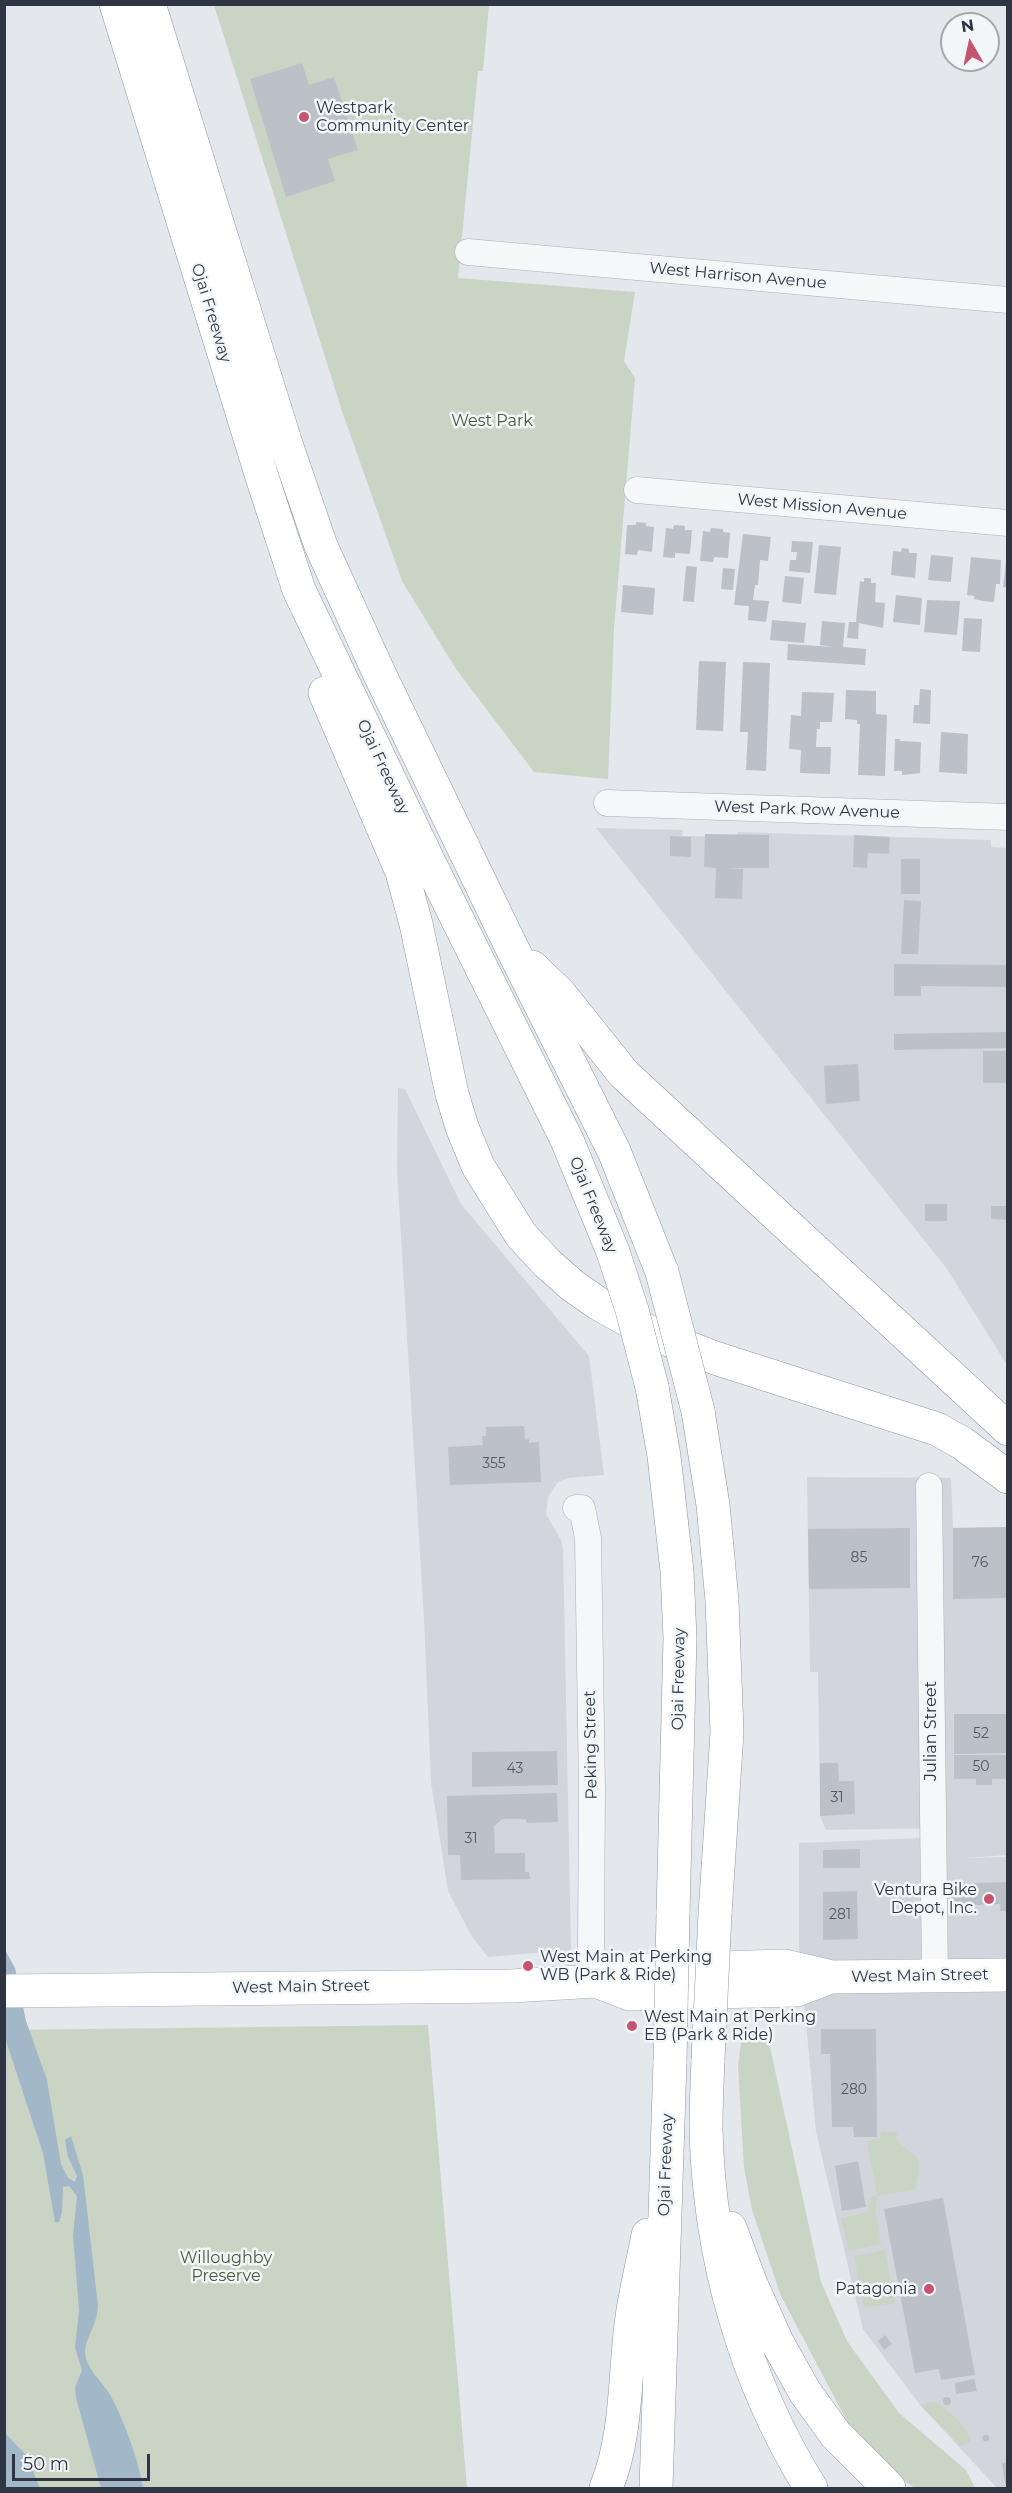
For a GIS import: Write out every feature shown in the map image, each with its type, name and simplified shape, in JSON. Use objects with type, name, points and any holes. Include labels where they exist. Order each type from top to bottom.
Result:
[{"type":"main road","name":"Ojai Freeway","points":[[116,4],[299,590],[427,858],[562,1131],[613,1252],[632,1310],[652,1387],[666,1467],[677,1571],[680,1638],[670,2061],[656,2488]]},
{"type":"main road","name":"Ojai Freeway","points":[[149,4],[285,441],[321,546],[380,675],[511,946],[614,1151],[662,1272],[698,1411],[712,1504],[722,1600],[727,1732],[708,2061],[706,2129],[709,2179],[716,2236],[729,2300],[748,2360],[780,2433],[811,2488]]},
{"type":"main road","points":[[299,590],[315,672],[402,872],[416,924],[452,1094],[462,1127],[478,1166],[520,1235],[573,1286],[599,1304],[651,1333],[715,1358],[937,1429],[962,1443],[1008,1477]]},
{"type":"main road","points":[[511,946],[560,994],[624,1074],[1008,1430]]},
{"type":"main road","name":"West Main Street","points":[[4,1991],[490,1985],[596,1981],[620,1971],[785,1966],[832,1977],[1008,1975]]},
{"type":"main road","points":[[606,2488],[614,2470],[622,2423],[632,2317],[667,2133]]},
{"type":"main road","points":[[709,2179],[777,2342],[805,2392],[836,2435],[889,2488]]},
{"type":"street","name":"West Harrison Avenue","points":[[468,252],[1008,300]]},
{"type":"street","name":"West Mission Avenue","points":[[638,490],[1008,523]]},
{"type":"street","name":"West Park Row Avenue","points":[[607,803],[1008,817]]},
{"type":"street","name":"Julian Street","points":[[929,1486],[935,1976]]},
{"type":"street","name":"Peking Street","points":[[579,1508],[588,1538],[592,1788],[591,1956],[596,1981]]},
{"type":"shaded area","points":[[596,828],[683,830],[682,836],[737,837],[738,832],[991,840],[991,847],[1007,848],[1007,1365],[947,1269]]},
{"type":"shaded area","points":[[398,1088],[405,1089],[461,1204],[589,1356],[604,1475],[568,1478],[558,1482],[548,1497],[546,1514],[563,1548],[571,1950],[488,1957],[471,1935],[448,1891],[431,1782],[424,1619],[397,1170]]},
{"type":"shaded area","points":[[807,1477],[951,1478],[953,1528],[1007,1527],[1007,1855],[966,1858],[1007,1857],[1007,2488],[997,2488],[921,2406],[863,2329],[816,2132],[799,1945],[799,1843],[921,1838],[921,1859],[941,1828],[826,1830],[820,1816],[818,1672],[810,1672]]},
{"type":"green space","name":"West Park","points":[[214,5],[489,5],[483,71],[478,71],[458,278],[635,292],[624,361],[635,378],[614,629],[608,779],[534,772],[456,669],[402,581],[343,414]]},
{"type":"green space","name":"Willoughby Preserve","points":[[428,2025],[467,2488],[5,2488],[4,2030]]},
{"type":"green space","points":[[767,2033],[821,2282],[847,2341],[899,2413],[966,2470],[975,2488],[915,2488],[906,2482],[848,2423],[781,2296],[752,2210],[744,2167],[738,2066],[742,2034]]},
{"type":"green space","points":[[881,2131],[897,2133],[897,2141],[918,2158],[919,2173],[915,2190],[877,2196],[867,2141],[880,2139]]},
{"type":"green space","points":[[877,2196],[875,2209],[881,2244],[849,2251],[841,2218],[868,2212],[870,2197]]},
{"type":"green space","points":[[885,2250],[895,2303],[864,2308],[854,2256]]},
{"type":"green space","points":[[928,2402],[936,2402],[958,2420],[967,2430],[971,2442],[961,2446],[921,2406]]},
{"type":"water","points":[[4,1948],[15,1968],[26,2021],[47,2080],[61,2164],[68,2178],[75,2182],[77,2176],[68,2157],[65,2140],[71,2136],[83,2175],[98,2306],[86,2343],[86,2359],[120,2414],[134,2452],[143,2488],[101,2488],[76,2398],[75,2387],[82,2370],[75,2348],[79,2310],[73,2236],[77,2196],[69,2186],[63,2187],[62,2212],[59,2222],[55,2222],[43,2153],[6,2041]]},
{"type":"water","points":[[4,2432],[26,2455],[40,2488],[5,2488]]},
{"type":"building","name":"Westpark Community Center","points":[[302,63],[309,85],[334,77],[358,150],[328,159],[335,181],[286,197],[250,79]]},
{"type":"building","points":[[636,522],[654,527],[652,552],[638,550],[637,555],[625,554],[627,525],[636,525]]},
{"type":"building","points":[[674,525],[685,526],[685,530],[692,530],[690,554],[675,553],[675,558],[663,557],[666,528],[673,529]]},
{"type":"building","points":[[711,528],[723,529],[723,532],[730,533],[728,558],[714,557],[713,562],[700,561],[703,531],[710,532]]},
{"type":"building","points":[[743,534],[771,537],[768,561],[760,560],[758,585],[755,585],[753,600],[769,601],[766,622],[748,620],[749,606],[734,605]]},
{"type":"building","points":[[792,541],[813,542],[810,573],[789,571],[790,560],[796,560],[797,552],[791,552]]},
{"type":"building","points":[[819,545],[841,547],[836,595],[814,593]]},
{"type":"building","points":[[902,548],[909,549],[909,553],[917,553],[915,578],[891,575],[893,551],[901,552]]},
{"type":"building","points":[[931,555],[953,557],[951,582],[928,580]]},
{"type":"building","points":[[971,557],[1001,560],[1000,584],[996,584],[994,602],[974,599],[974,596],[967,595]]},
{"type":"building","points":[[1006,562],[1008,562],[1008,587],[1003,587]]},
{"type":"building","points":[[686,566],[697,567],[694,602],[683,601]]},
{"type":"building","points":[[723,568],[735,569],[733,590],[721,589]]},
{"type":"building","points":[[785,576],[804,578],[801,604],[782,602]]},
{"type":"building","points":[[864,578],[871,578],[871,583],[876,583],[875,602],[885,603],[883,628],[859,623],[858,639],[847,638],[849,622],[856,622],[860,581],[864,582]]},
{"type":"building","points":[[623,585],[655,588],[653,615],[621,612]]},
{"type":"building","points":[[896,595],[922,598],[920,625],[893,622]]},
{"type":"building","points":[[927,600],[960,601],[957,635],[924,632]]},
{"type":"building","points":[[964,618],[982,619],[980,652],[962,651]]},
{"type":"building","points":[[772,620],[806,623],[804,643],[770,640]]},
{"type":"building","points":[[822,621],[845,623],[843,647],[866,649],[865,665],[787,660],[788,644],[833,647],[820,645]]},
{"type":"building","points":[[699,661],[726,662],[723,731],[696,730]]},
{"type":"building","points":[[743,662],[770,663],[766,771],[746,770],[748,732],[740,732]]},
{"type":"building","points":[[920,689],[931,690],[930,724],[913,723],[914,705],[919,705]]},
{"type":"building","points":[[846,690],[876,691],[876,714],[887,715],[885,776],[858,775],[860,724],[857,724],[857,720],[845,719]]},
{"type":"building","points":[[802,692],[834,693],[832,722],[820,722],[820,729],[817,729],[816,747],[831,747],[830,774],[800,773],[801,750],[789,749],[791,715],[801,716]]},
{"type":"building","points":[[941,732],[968,734],[967,774],[939,772]]},
{"type":"building","points":[[895,739],[921,742],[920,773],[902,775],[902,771],[894,771]]},
{"type":"building","points":[[705,834],[769,835],[769,868],[725,868],[743,869],[742,899],[715,898],[716,868],[704,867]]},
{"type":"building","points":[[854,835],[890,837],[889,854],[868,853],[867,868],[853,867]]},
{"type":"building","points":[[670,836],[691,837],[691,857],[670,856]]},
{"type":"building","points":[[901,859],[920,859],[920,894],[901,894]]},
{"type":"building","points":[[904,900],[921,901],[918,954],[901,954]]},
{"type":"building","points":[[894,964],[1008,965],[1008,987],[921,986],[921,996],[894,996]]},
{"type":"building","points":[[1008,1032],[1008,1048],[894,1050],[894,1034]]},
{"type":"building","points":[[983,1051],[1008,1051],[1008,1083],[983,1083]]},
{"type":"building","points":[[858,1064],[860,1101],[826,1104],[824,1066]]},
{"type":"building","points":[[925,1204],[947,1204],[947,1221],[925,1221]]},
{"type":"building","points":[[991,1206],[1008,1206],[1008,1220],[991,1219]]},
{"type":"building","points":[[524,1426],[525,1440],[529,1439],[529,1443],[539,1442],[541,1482],[450,1485],[448,1447],[483,1445],[482,1436],[486,1436],[486,1427]]},
{"type":"building","points":[[1008,1527],[1008,1598],[953,1599],[953,1528]]},
{"type":"building","points":[[910,1528],[910,1588],[809,1589],[808,1529]]},
{"type":"building","points":[[954,1714],[1008,1714],[1008,1753],[954,1754]]},
{"type":"building","points":[[557,1751],[558,1785],[472,1787],[472,1752]]},
{"type":"building","points":[[954,1755],[1008,1755],[1008,1779],[992,1779],[992,1785],[976,1785],[976,1779],[954,1779]]},
{"type":"building","points":[[820,1763],[838,1763],[839,1781],[854,1781],[855,1814],[820,1816]]},
{"type":"building","points":[[557,1793],[558,1822],[527,1823],[526,1819],[502,1819],[494,1826],[495,1853],[525,1853],[525,1872],[529,1872],[530,1879],[461,1880],[460,1855],[448,1855],[447,1796]]},
{"type":"building","points":[[860,1849],[860,1868],[823,1868],[823,1850]]},
{"type":"building","points":[[1008,1882],[1008,1911],[1000,1911],[1000,1904],[954,1906],[953,1884]]},
{"type":"building","points":[[857,1891],[858,1939],[823,1940],[823,1892]]},
{"type":"building","points":[[821,2029],[876,2029],[877,2137],[854,2137],[853,2127],[832,2127],[830,2054],[821,2054]]},
{"type":"building","points":[[858,2161],[866,2207],[842,2211],[835,2166]]},
{"type":"building","name":"Patagonia","points":[[943,2198],[975,2375],[941,2380],[939,2369],[915,2373],[884,2209]]},
{"type":"building","points":[[885,2335],[892,2344],[884,2350],[878,2341]]},
{"type":"building","points":[[974,2379],[977,2391],[956,2394],[955,2383]]},
{"type":"building","points":[[947,2397],[951,2401],[947,2405],[943,2401]]},
{"type":"building","points":[[986,2435],[989,2438],[986,2441],[983,2438]]},
{"type":"building","points":[[1008,2462],[1008,2484],[1005,2484],[1002,2463]]},
{"type":"place","name":"Westpark Community Center","points":[[304,117]]},
{"type":"place","name":"Ventura Bike Depot, Inc.","points":[[989,1899]]},
{"type":"place","name":"West Main at Perking WB (Park & Ride)","points":[[528,1966]]},
{"type":"place","name":"West Main at Perking EB (Park & Ride)","points":[[632,2026]]},
{"type":"place","name":"Patagonia","points":[[929,2289]]}]
